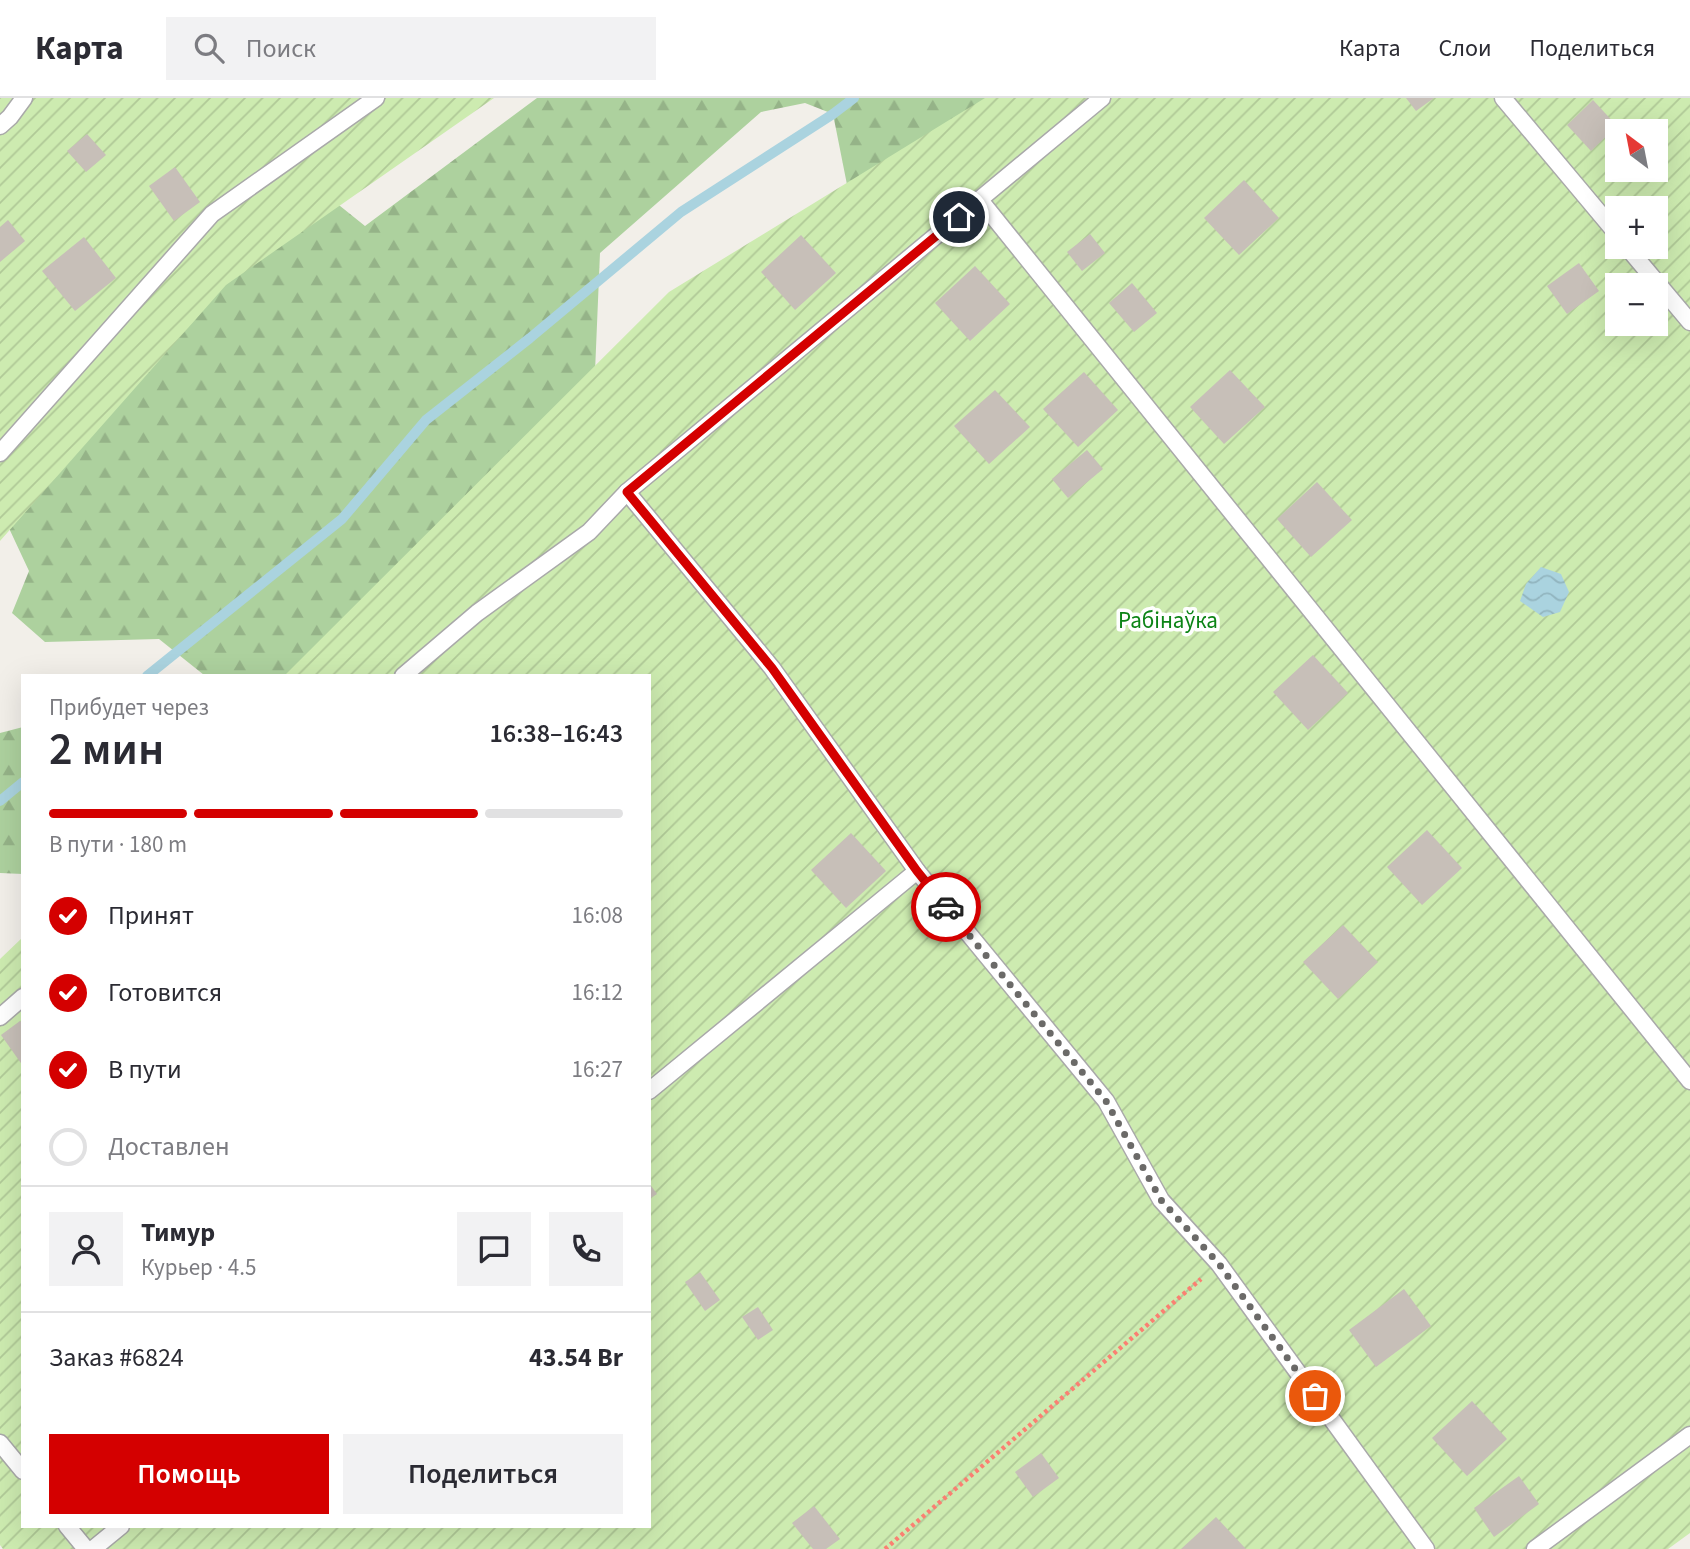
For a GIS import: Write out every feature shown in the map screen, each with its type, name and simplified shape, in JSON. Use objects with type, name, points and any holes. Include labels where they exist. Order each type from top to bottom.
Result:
[{"type":"lane","points":[[0,126],[24,98]]},
{"type":"lane","points":[[0,453],[212,214],[376,98]]},
{"type":"lane","points":[[405,674],[477,613],[589,532],[627,492],[1102,98]]},
{"type":"lane","points":[[1503,98],[1605,220]]},
{"type":"lane","points":[[980,200],[1690,1081]]},
{"type":"lane","points":[[1637,259],[1690,322]]},
{"type":"lane","points":[[627,492],[772,668],[917,871],[1106,1101],[1161,1200],[1219,1264],[1426,1549]]},
{"type":"lane","points":[[651,1089],[917,871]]},
{"type":"lane","points":[[0,1017],[21,998]]},
{"type":"lane","points":[[1535,1549],[1690,1435]]},
{"type":"lane","points":[[0,1443],[21,1469]]},
{"type":"lane","points":[[69,1528],[86,1549]]},
{"type":"lane","points":[[93,1549],[119,1528]]},
{"type":"path","points":[[885,1549],[1219,1264]]},
{"type":"green space","points":[[0,98],[494,98],[226,285],[0,541]]},
{"type":"green space","points":[[537,98],[1038,98],[854,220],[833,114],[805,103],[761,112],[600,253],[594,396],[365,674],[203,674],[159,639],[45,642],[12,613],[29,571],[0,509],[0,472],[314,185],[365,226]]},
{"type":"green space","name":"Рабінаўка","points":[[985,98],[1690,98],[1690,1533],[1668,1549],[3,1549],[0,1545],[0,959],[21,939],[21,1528],[651,1528],[651,674],[286,674],[669,292]]},
{"type":"green space","points":[[21,728],[21,874],[0,873],[0,733]]},
{"type":"water","points":[[1541,567],[1561,574],[1569,592],[1560,612],[1543,617],[1520,601],[1526,584]]},
{"type":"building","points":[[1406,98],[1434,98],[1416,111]]},
{"type":"building","points":[[1593,100],[1611,119],[1605,119],[1605,138],[1591,151],[1567,125]]},
{"type":"building","points":[[87,134],[106,155],[86,172],[67,151]]},
{"type":"building","points":[[175,167],[200,202],[174,221],[149,186]]},
{"type":"building","points":[[1244,180],[1279,218],[1239,255],[1204,218]]},
{"type":"building","points":[[8,220],[25,241],[0,262],[0,227]]},
{"type":"building","points":[[1090,234],[1105,253],[1082,271],[1067,252]]},
{"type":"building","points":[[801,235],[836,273],[795,310],[761,272]]},
{"type":"building","points":[[84,237],[116,278],[75,311],[42,271]]},
{"type":"building","points":[[1579,263],[1599,291],[1567,314],[1547,286]]},
{"type":"building","points":[[975,266],[1010,304],[970,341],[935,303]]},
{"type":"building","points":[[1132,283],[1157,313],[1134,332],[1109,303]]},
{"type":"building","points":[[1230,370],[1265,407],[1224,444],[1190,407]]},
{"type":"building","points":[[1084,372],[1118,410],[1078,447],[1043,409]]},
{"type":"building","points":[[995,390],[1030,427],[989,464],[954,426]]},
{"type":"building","points":[[1087,450],[1103,469],[1068,498],[1052,479]]},
{"type":"building","points":[[1317,482],[1352,520],[1311,557],[1277,519]]},
{"type":"building","points":[[1313,655],[1348,693],[1308,730],[1273,692]]},
{"type":"building","points":[[1427,830],[1462,868],[1422,905],[1387,867]]},
{"type":"building","points":[[851,833],[886,871],[846,908],[811,870]]},
{"type":"building","points":[[1343,925],[1378,962],[1338,999],[1303,962]]},
{"type":"building","points":[[21,1022],[21,1063],[1,1035]]},
{"type":"building","points":[[651,1186],[657,1194],[651,1198]]},
{"type":"building","points":[[700,1272],[720,1300],[705,1311],[685,1282]]},
{"type":"building","points":[[1404,1289],[1431,1326],[1376,1367],[1349,1330]]},
{"type":"building","points":[[758,1307],[773,1330],[758,1340],[742,1317]]},
{"type":"building","points":[[1472,1401],[1507,1439],[1467,1476],[1432,1438]]},
{"type":"building","points":[[1041,1453],[1059,1478],[1033,1497],[1015,1472]]},
{"type":"building","points":[[1519,1476],[1539,1504],[1494,1537],[1474,1508]]},
{"type":"building","points":[[814,1506],[840,1539],[826,1549],[813,1549],[792,1523]]},
{"type":"building","points":[[1216,1517],[1246,1549],[1181,1549]]},
{"type":"waterway","points":[[149,674],[342,519],[426,420],[530,338],[681,212],[854,98]]},
{"type":"waterway","points":[[0,801],[21,784]]},
{"type":"way so far","points":[[946,907],[1106,1101],[1161,1200],[1219,1264],[1315,1396]]},
{"type":"route","points":[[946,907],[917,871],[772,668],[627,492],[959,217]]}]
